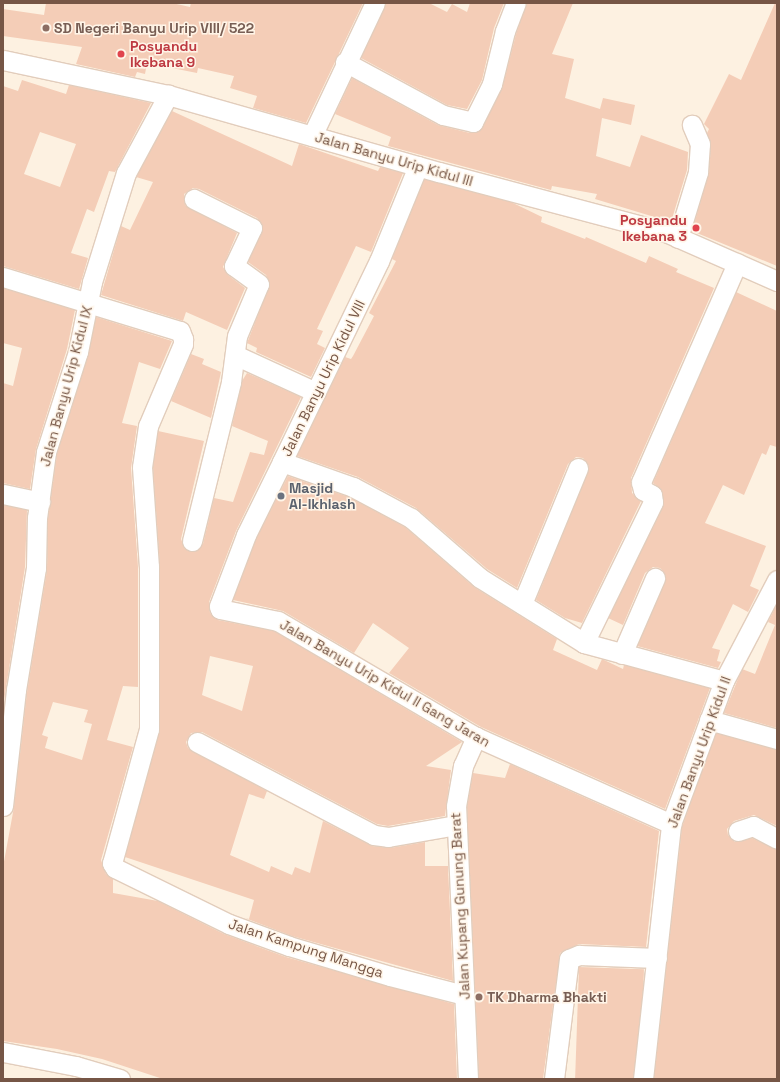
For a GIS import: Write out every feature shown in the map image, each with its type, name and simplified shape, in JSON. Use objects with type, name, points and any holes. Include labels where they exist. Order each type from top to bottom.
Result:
[{"type":"street","points":[[312,136],[345,62],[375,3]]},
{"type":"street","points":[[345,62],[394,91],[443,115],[473,122],[492,84],[505,31],[516,3]]},
{"type":"street","name":"Jalan Banyu Urip Kidul III","points":[[3,60],[168,95],[678,238],[777,281]]},
{"type":"street","name":"Jalan Banyu Urip Kidul IX","points":[[3,803],[7,757],[16,690],[36,568],[40,502],[46,452],[78,352],[88,303],[126,173],[168,95]]},
{"type":"street","points":[[678,238],[698,172],[700,144],[692,125]]},
{"type":"street","name":"Jalan Banyu Urip Kidul VIII","points":[[418,166],[379,260],[282,462],[353,487],[411,518],[480,578],[584,643],[724,681]]},
{"type":"street","points":[[192,541],[231,382],[237,336],[259,284],[234,266],[252,228],[194,199]]},
{"type":"street","points":[[584,643],[653,502],[652,495],[643,490],[641,482],[737,263]]},
{"type":"street","points":[[3,277],[88,303]]},
{"type":"street","name":"Jalan Kampung Mangga","points":[[88,303],[180,331],[183,344],[148,426],[142,467],[149,567],[149,729],[112,863],[116,868],[229,924],[368,970],[464,995]]},
{"type":"street","points":[[235,355],[316,392]]},
{"type":"street","name":"Jalan Banyu Urip Kidul II Gang Jaran","points":[[282,462],[246,535],[219,606],[220,609],[278,621],[476,737],[671,824]]},
{"type":"street","points":[[522,604],[578,468]]},
{"type":"street","points":[[3,494],[40,502]]},
{"type":"street","points":[[622,654],[655,578]]},
{"type":"street","name":"Jalan Banyu Urip Kidul II","points":[[643,1079],[671,824],[724,681],[775,589]]},
{"type":"street","points":[[709,720],[777,739]]},
{"type":"street","name":"Jalan Kupang Gunung Barat","points":[[468,1079],[456,806],[463,766],[476,737]]},
{"type":"street","points":[[197,742],[374,835],[388,837],[457,825]]},
{"type":"street","points":[[738,831],[753,826],[777,839]]},
{"type":"street","points":[[554,1079],[569,959],[579,955],[657,958]]},
{"type":"street","points":[[3,1052],[81,1073],[120,1079]]},
{"type":"building","points":[[46,3],[172,3],[190,7],[191,3],[363,3],[306,123],[253,108],[257,96],[230,88],[234,76],[198,68],[197,73],[147,63],[145,74],[137,72],[135,77],[76,64],[82,47],[3,36],[3,9],[44,15]]},
{"type":"building","points":[[386,3],[429,3],[447,12],[452,4],[467,12],[470,3],[504,3],[494,28],[482,80],[467,109],[447,105],[361,58]]},
{"type":"building","points":[[527,3],[573,3],[552,54],[574,59],[565,98],[600,109],[603,98],[635,105],[631,125],[602,118],[596,156],[630,167],[641,135],[688,152],[687,170],[671,222],[595,199],[597,194],[552,186],[551,190],[388,146],[391,137],[335,114],[352,78],[438,125],[470,133],[479,131],[502,89],[516,34]]},
{"type":"building","points":[[775,3],[777,3],[777,266],[692,231],[709,173],[711,144],[707,133],[709,129],[704,124],[729,74],[741,80]]},
{"type":"building","points":[[22,80],[66,94],[69,85],[151,103],[115,172],[109,171],[94,212],[87,209],[71,253],[88,258],[79,289],[3,266],[3,86],[18,91]],"holes":[[[40,132],[76,144],[60,187],[24,174]]]},
{"type":"building","points":[[172,111],[292,166],[299,144],[378,171],[380,167],[403,173],[371,252],[356,246],[317,329],[323,331],[317,344],[325,348],[311,377],[256,352],[257,348],[247,343],[270,284],[266,275],[248,262],[263,227],[257,218],[199,189],[193,188],[184,194],[185,205],[237,233],[223,267],[228,275],[245,288],[227,330],[186,312],[183,321],[101,295],[121,226],[130,230],[153,182],[136,177]]},
{"type":"building","points":[[424,179],[511,202],[542,217],[541,222],[585,239],[586,237],[646,263],[649,256],[678,269],[676,272],[714,288],[631,478],[632,493],[641,501],[582,623],[565,618],[536,600],[588,472],[589,466],[583,458],[576,457],[568,464],[517,588],[487,569],[416,508],[358,477],[297,456],[345,357],[351,359],[374,316],[369,313],[396,261],[392,259]]},
{"type":"building","points":[[3,288],[75,310],[67,349],[36,449],[30,489],[3,483],[3,383],[13,386],[22,348],[3,343]]},
{"type":"building","points":[[736,292],[777,311],[777,447],[770,445],[766,455],[762,453],[744,495],[723,485],[705,523],[766,546],[750,586],[759,590],[748,612],[733,604],[712,648],[720,650],[717,661],[721,662],[718,668],[637,646],[665,582],[664,572],[660,568],[653,567],[645,573],[623,625],[608,618],[663,507],[661,489],[653,483]]},
{"type":"building","points":[[96,317],[172,341],[160,369],[139,362],[122,423],[137,426],[131,468],[138,567],[138,687],[123,686],[107,740],[133,747],[101,860],[106,874],[113,879],[113,893],[158,901],[224,934],[286,957],[454,1004],[457,1079],[163,1079],[102,1059],[57,1049],[3,1041],[3,867],[14,807],[27,692],[47,570],[48,519],[57,454],[88,355]],"holes":[[[53,702],[88,710],[84,722],[92,724],[82,760],[45,748],[48,737],[42,735]]]},
{"type":"building","points":[[191,354],[204,359],[202,364],[221,372],[211,418],[171,401]]},
{"type":"building","points":[[247,373],[301,397],[236,531],[209,602],[210,613],[218,620],[274,631],[462,742],[426,766],[451,770],[445,816],[388,826],[377,824],[202,732],[191,733],[186,742],[188,748],[267,791],[264,799],[249,794],[230,855],[269,872],[271,866],[292,875],[295,867],[310,873],[323,821],[372,846],[390,848],[425,842],[425,866],[448,866],[453,981],[292,936],[245,918],[249,919],[254,900],[125,857],[160,729],[160,567],[153,467],[158,431],[204,441],[181,539],[185,549],[195,551],[203,544],[214,498],[233,502],[250,452],[264,455],[268,441],[232,426],[242,381]],"holes":[[[210,656],[253,666],[242,711],[202,695]]]},
{"type":"building","points":[[288,476],[349,497],[405,527],[474,587],[557,639],[553,650],[597,670],[602,659],[623,669],[624,665],[710,688],[665,809],[481,727],[389,673],[409,648],[373,623],[354,653],[283,611],[233,600],[256,539]]},
{"type":"building","points":[[3,505],[27,510],[25,567],[3,707]]},
{"type":"building","points":[[777,604],[777,728],[724,713],[742,669],[755,674],[775,625],[768,622]]},
{"type":"building","points":[[716,733],[777,750],[777,826],[754,815],[734,821],[727,829],[728,835],[735,842],[752,838],[777,850],[777,1079],[654,1079],[682,827]]},
{"type":"building","points":[[510,764],[659,831],[646,947],[579,944],[560,953],[543,1079],[479,1079],[467,807],[473,773],[505,778]]},
{"type":"building","points":[[579,967],[644,969],[640,1079],[575,1079]]},
{"type":"place","name":"SD Negeri Banyu Urip VIII/ 522","points":[[46,28]]},
{"type":"place","name":"Posyandu Ikebana 9","points":[[121,54]]},
{"type":"place","name":"Posyandu Ikebana 3","points":[[696,228]]},
{"type":"place","name":"Masjid Al-Ikhlash","points":[[281,496]]},
{"type":"place","name":"TK Dharma Bhakti","points":[[479,997]]}]
